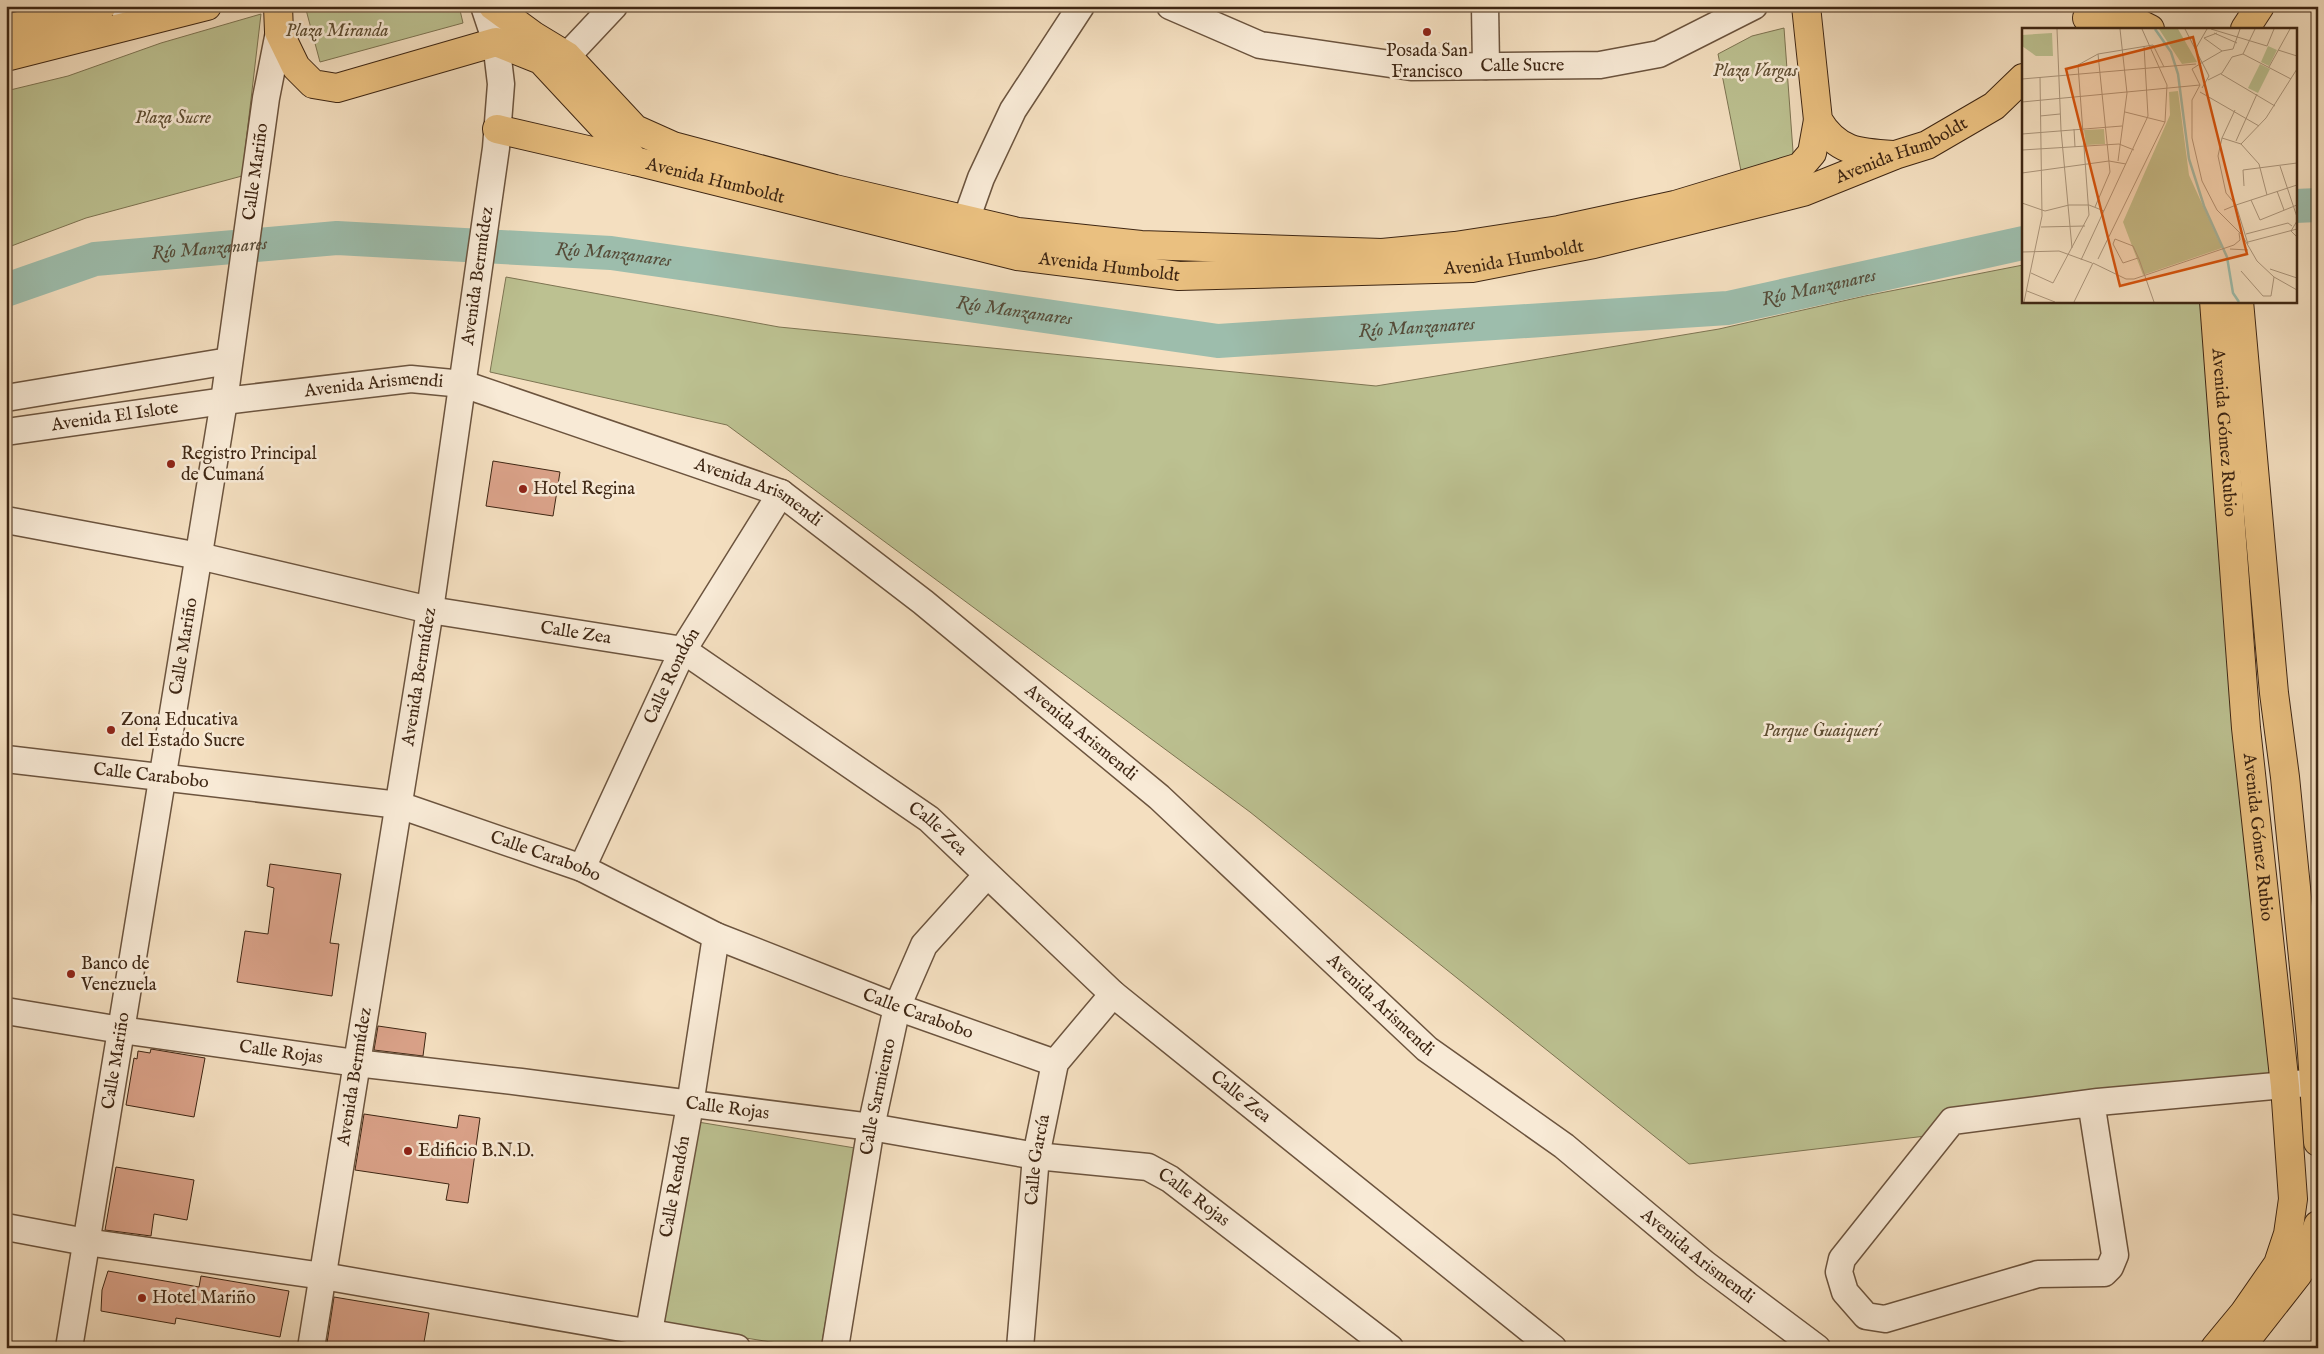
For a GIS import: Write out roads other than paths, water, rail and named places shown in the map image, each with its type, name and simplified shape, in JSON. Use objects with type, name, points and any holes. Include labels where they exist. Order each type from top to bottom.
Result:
[{"type":"main road","points":[[6,29],[102,6]]},
{"type":"main road","points":[[6,57],[127,16],[207,6]]},
{"type":"main road","name":"Avenida Humboldt","points":[[493,6],[534,36],[567,56],[635,128],[673,146],[835,189],[1018,232],[1141,245],[1382,253],[1455,246],[1559,230],[1675,205],[1800,167],[1812,153],[1818,120],[1806,6]]},
{"type":"main road","points":[[2246,28],[2260,6]]},
{"type":"main road","points":[[2091,18],[2132,20],[2148,28]]},
{"type":"main road","points":[[278,19],[296,67],[314,84],[337,88],[496,42]]},
{"type":"main road","name":"Avenida Humboldt","points":[[496,42],[541,60],[635,161],[1017,256],[1179,276],[1472,268],[1594,244],[1803,192],[1895,155],[1927,145],[1994,106],[2022,79]]},
{"type":"main road","points":[[1818,120],[1828,136],[1845,147],[1867,153],[1895,155]]},
{"type":"main road","points":[[497,138],[635,161]]},
{"type":"main road","name":"Avenida Gómez Rubio","points":[[2214,302],[2246,728],[2285,1086],[2293,1198],[2285,1247],[2269,1280],[2215,1348]]},
{"type":"main road","name":"Avenida Gómez Rubio","points":[[2238,302],[2274,693],[2289,816],[2316,1082],[2318,1142]]},
{"type":"main road","points":[[2240,1348],[2305,1264],[2318,1225]]},
{"type":"street","name":"Avenida Bermúdez","points":[[311,1348],[430,610],[497,138],[501,84],[496,42],[484,6]]},
{"type":"street","points":[[567,56],[614,6]]},
{"type":"street","points":[[966,220],[985,170],[1013,110],[1081,6]]},
{"type":"street","name":"Calle Sucre","points":[[1170,6],[1260,44],[1411,67],[1600,64],[1659,54],[1754,6]]},
{"type":"street","points":[[1485,6],[1486,66]]},
{"type":"street","name":"Calle Mariño","points":[[69,1348],[224,401],[278,19]]},
{"type":"street","points":[[6,398],[229,361]]},
{"type":"street","name":"Avenida Arismendi","points":[[224,401],[412,379],[463,384],[781,493],[923,602],[1158,797],[1427,1048],[1564,1146],[1705,1264],[1817,1348]]},
{"type":"street","name":"Avenida El Islote","points":[[6,432],[224,401]]},
{"type":"street","name":"Calle Rondón","points":[[582,868],[684,650],[781,493]]},
{"type":"street","name":"Calle Zea","points":[[6,520],[199,556],[430,610],[684,650],[929,819],[1113,994],[1526,1339],[1553,1348]]},
{"type":"street","name":"Calle Carabobo","points":[[6,759],[399,805],[582,868],[716,936],[897,1007],[1055,1063]]},
{"type":"street","name":"Calle Sarmiento","points":[[835,1348],[871,1127],[897,1007],[924,945],[987,875]]},
{"type":"street","name":"Calle Rendón","points":[[647,1340],[690,1105],[716,936]]},
{"type":"street","name":"Calle García","points":[[1020,1348],[1036,1156],[1055,1063],[1113,994]]},
{"type":"street","name":"Calle Rojas","points":[[6,1011],[121,1030],[356,1063],[871,1127],[1036,1156],[1148,1167],[1170,1179],[1390,1348]]},
{"type":"street","points":[[2094,1104],[2092,1108],[2115,1255],[2110,1267],[2104,1273],[2038,1274],[1885,1319],[1866,1316],[1844,1292],[1839,1272],[1842,1259],[1952,1121],[2094,1104],[2316,1082]]},
{"type":"street","points":[[6,1227],[86,1242],[323,1276],[647,1340],[737,1348]]},
{"type":"waterway","name":"Río Manzanares","points":[[2296,206],[2318,205]]},
{"type":"waterway","name":"Río Manzanares","points":[[6,290],[95,259],[337,238],[611,253],[1218,341],[1728,308],[2022,243]]},
{"type":"place","name":"Posada San Francisco","points":[[1427,32]]},
{"type":"place","name":"Registro Principal de Cumaná","points":[[171,464]]},
{"type":"place","name":"Hotel Regina","points":[[523,489]]},
{"type":"place","name":"Zona Educativa del Estado Sucre","points":[[111,730]]},
{"type":"place","name":"Banco de Venezuela","points":[[71,974]]},
{"type":"place","name":"Edificio B.N.D.","points":[[408,1151]]},
{"type":"place","name":"Hotel Mariño","points":[[142,1298]]},
{"type":"park label","name":"Plaza Miranda","points":[[337,31]]},
{"type":"park label","name":"Plaza Vargas","points":[[1755,71]]},
{"type":"park label","name":"Plaza Sucre","points":[[173,118]]},
{"type":"park label","name":"Parque Guaiquerí","points":[[1821,731]]}]
